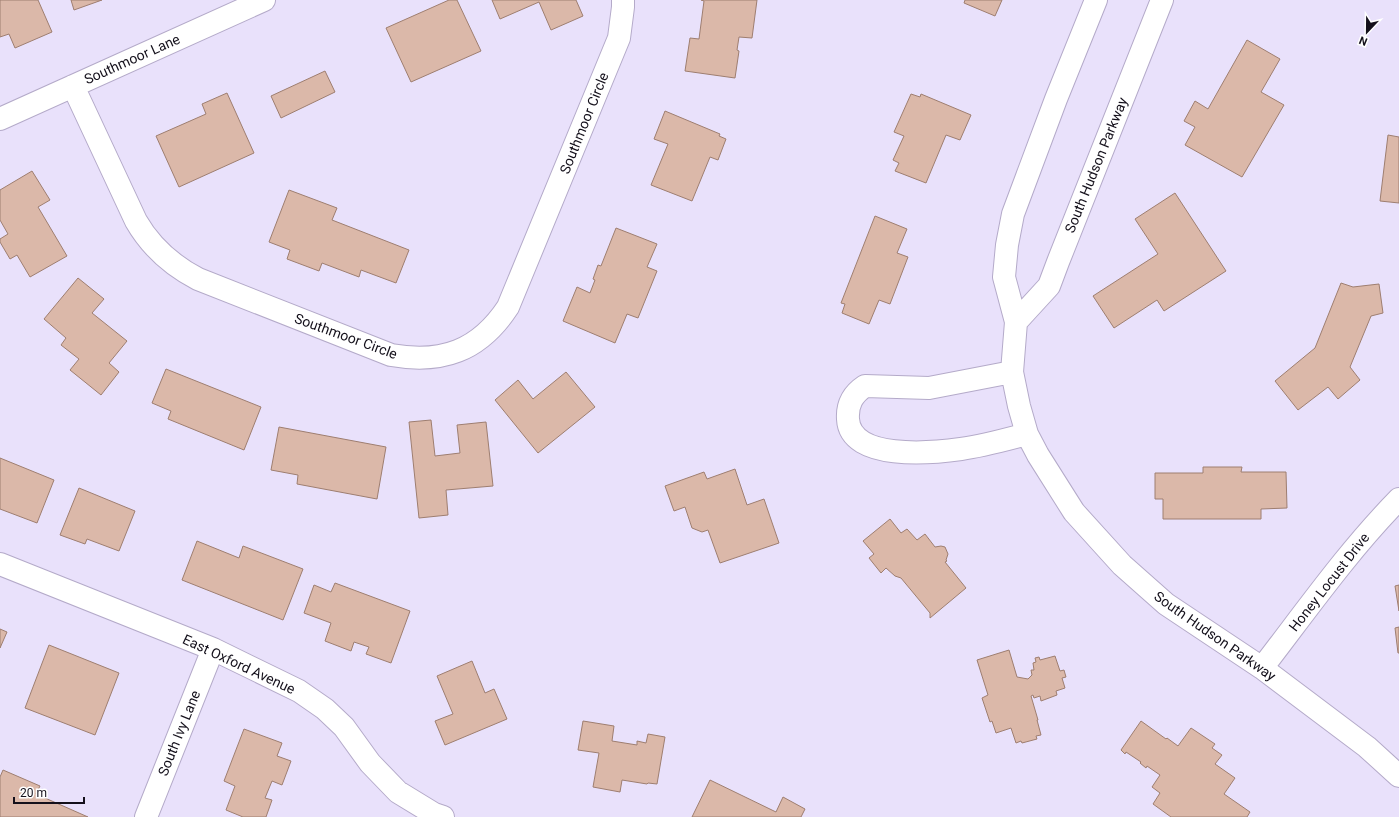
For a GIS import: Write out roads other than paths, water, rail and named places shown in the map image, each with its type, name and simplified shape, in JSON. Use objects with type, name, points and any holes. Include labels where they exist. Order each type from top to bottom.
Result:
[{"type":"street","name":"Southmoor Lane","points":[[0,119],[264,0]]},
{"type":"street","name":"Southmoor Circle","points":[[73,86],[144,235],[160,253],[180,270],[198,279],[391,355],[411,358],[430,358],[449,355],[480,339],[499,321],[508,307],[619,38],[623,0]]},
{"type":"street","name":"South Hudson Parkway","points":[[1096,0],[1012,214],[1007,245],[1004,277],[1016,322],[1012,372],[1027,434],[1038,455],[1074,512],[1122,565],[1166,604],[1262,668],[1367,747],[1399,776]]},
{"type":"street","name":"South Hudson Parkway","points":[[1016,322],[1050,286],[1058,262],[1162,0]]},
{"type":"street","points":[[1012,372],[929,388],[865,386],[856,391],[851,399],[848,410],[848,424],[855,437],[867,445],[881,449],[915,452],[961,449],[1027,434]]},
{"type":"street","name":"Honey Locust Drive","points":[[1262,668],[1339,567],[1399,499]]},
{"type":"street","name":"East Oxford Avenue","points":[[0,564],[213,649],[311,698],[344,727],[370,763],[398,792],[434,814],[443,817]]},
{"type":"street","name":"South Ivy Lane","points":[[146,817],[213,649]]}]
